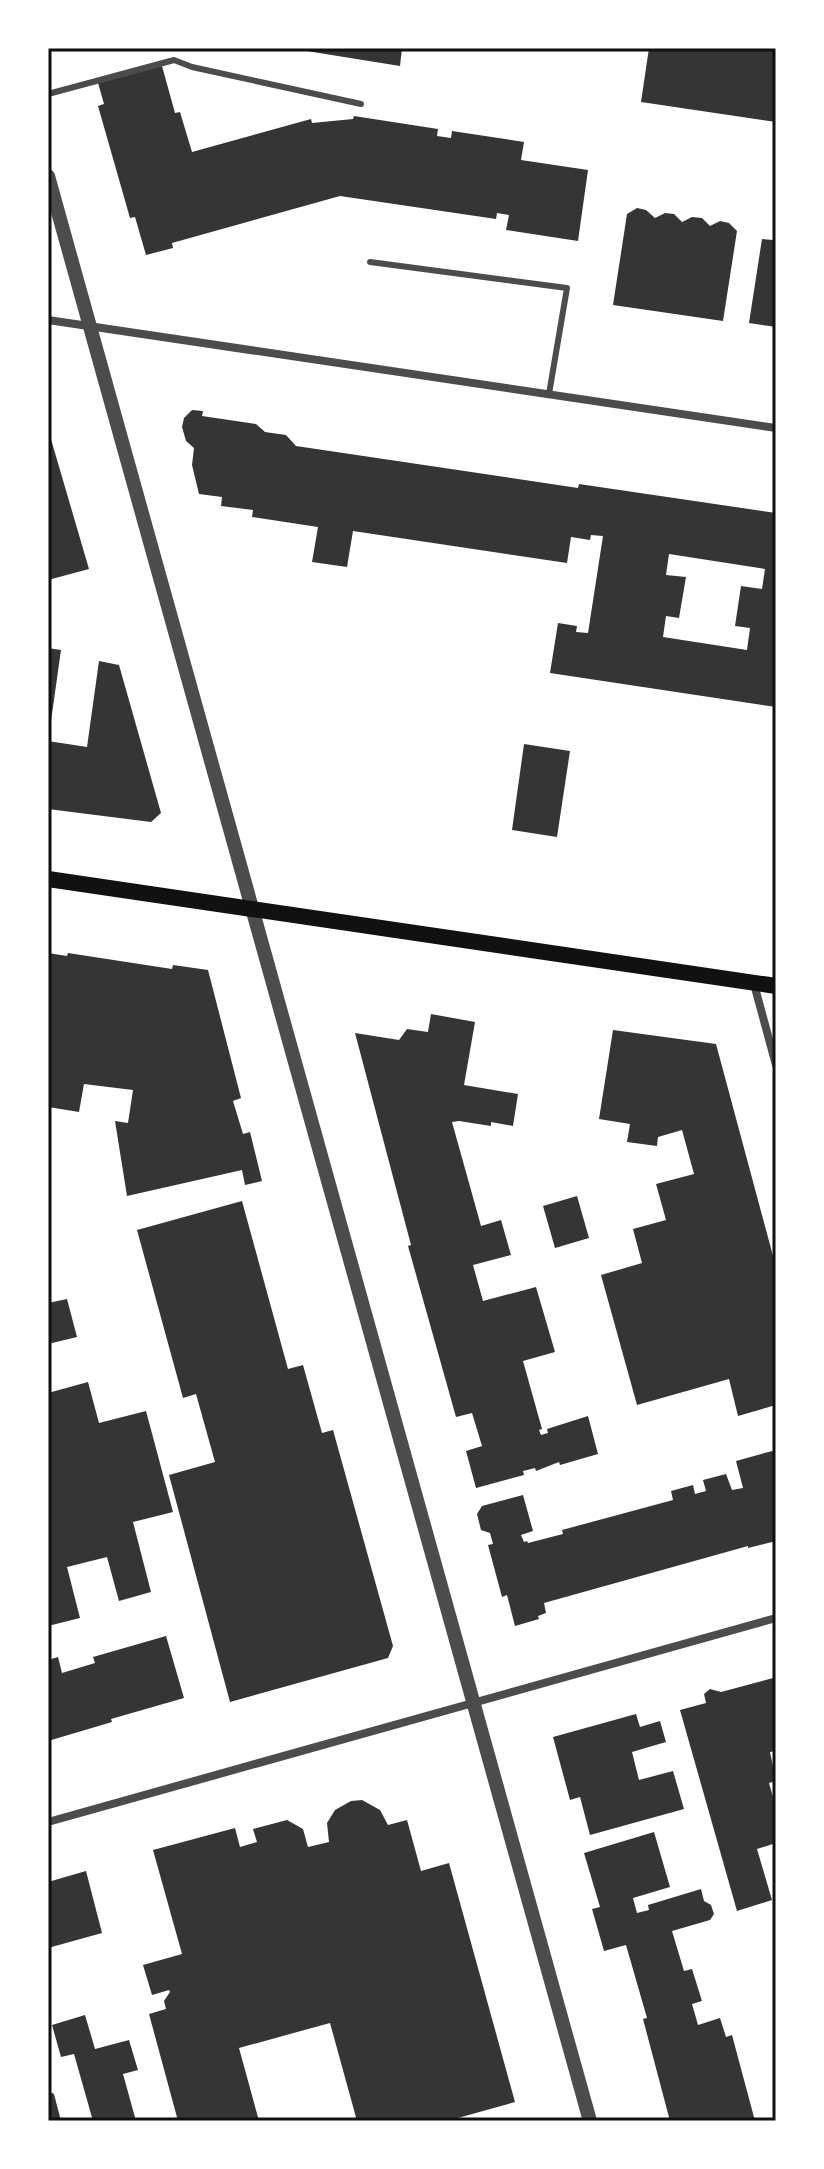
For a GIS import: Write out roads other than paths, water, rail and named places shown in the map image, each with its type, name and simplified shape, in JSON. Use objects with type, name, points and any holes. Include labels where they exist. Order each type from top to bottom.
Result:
[{"type":"main road","points":[[48,879],[776,986]]},
{"type":"street","points":[[48,176],[590,2121]]},
{"type":"street","points":[[48,320],[776,428]]},
{"type":"street","points":[[753,983],[776,1065]]},
{"type":"street","points":[[48,1822],[776,1618]]},
{"type":"lane","points":[[48,94],[174,60],[192,67],[361,104]]},
{"type":"lane","points":[[370,262],[567,288],[549,394]]}]
